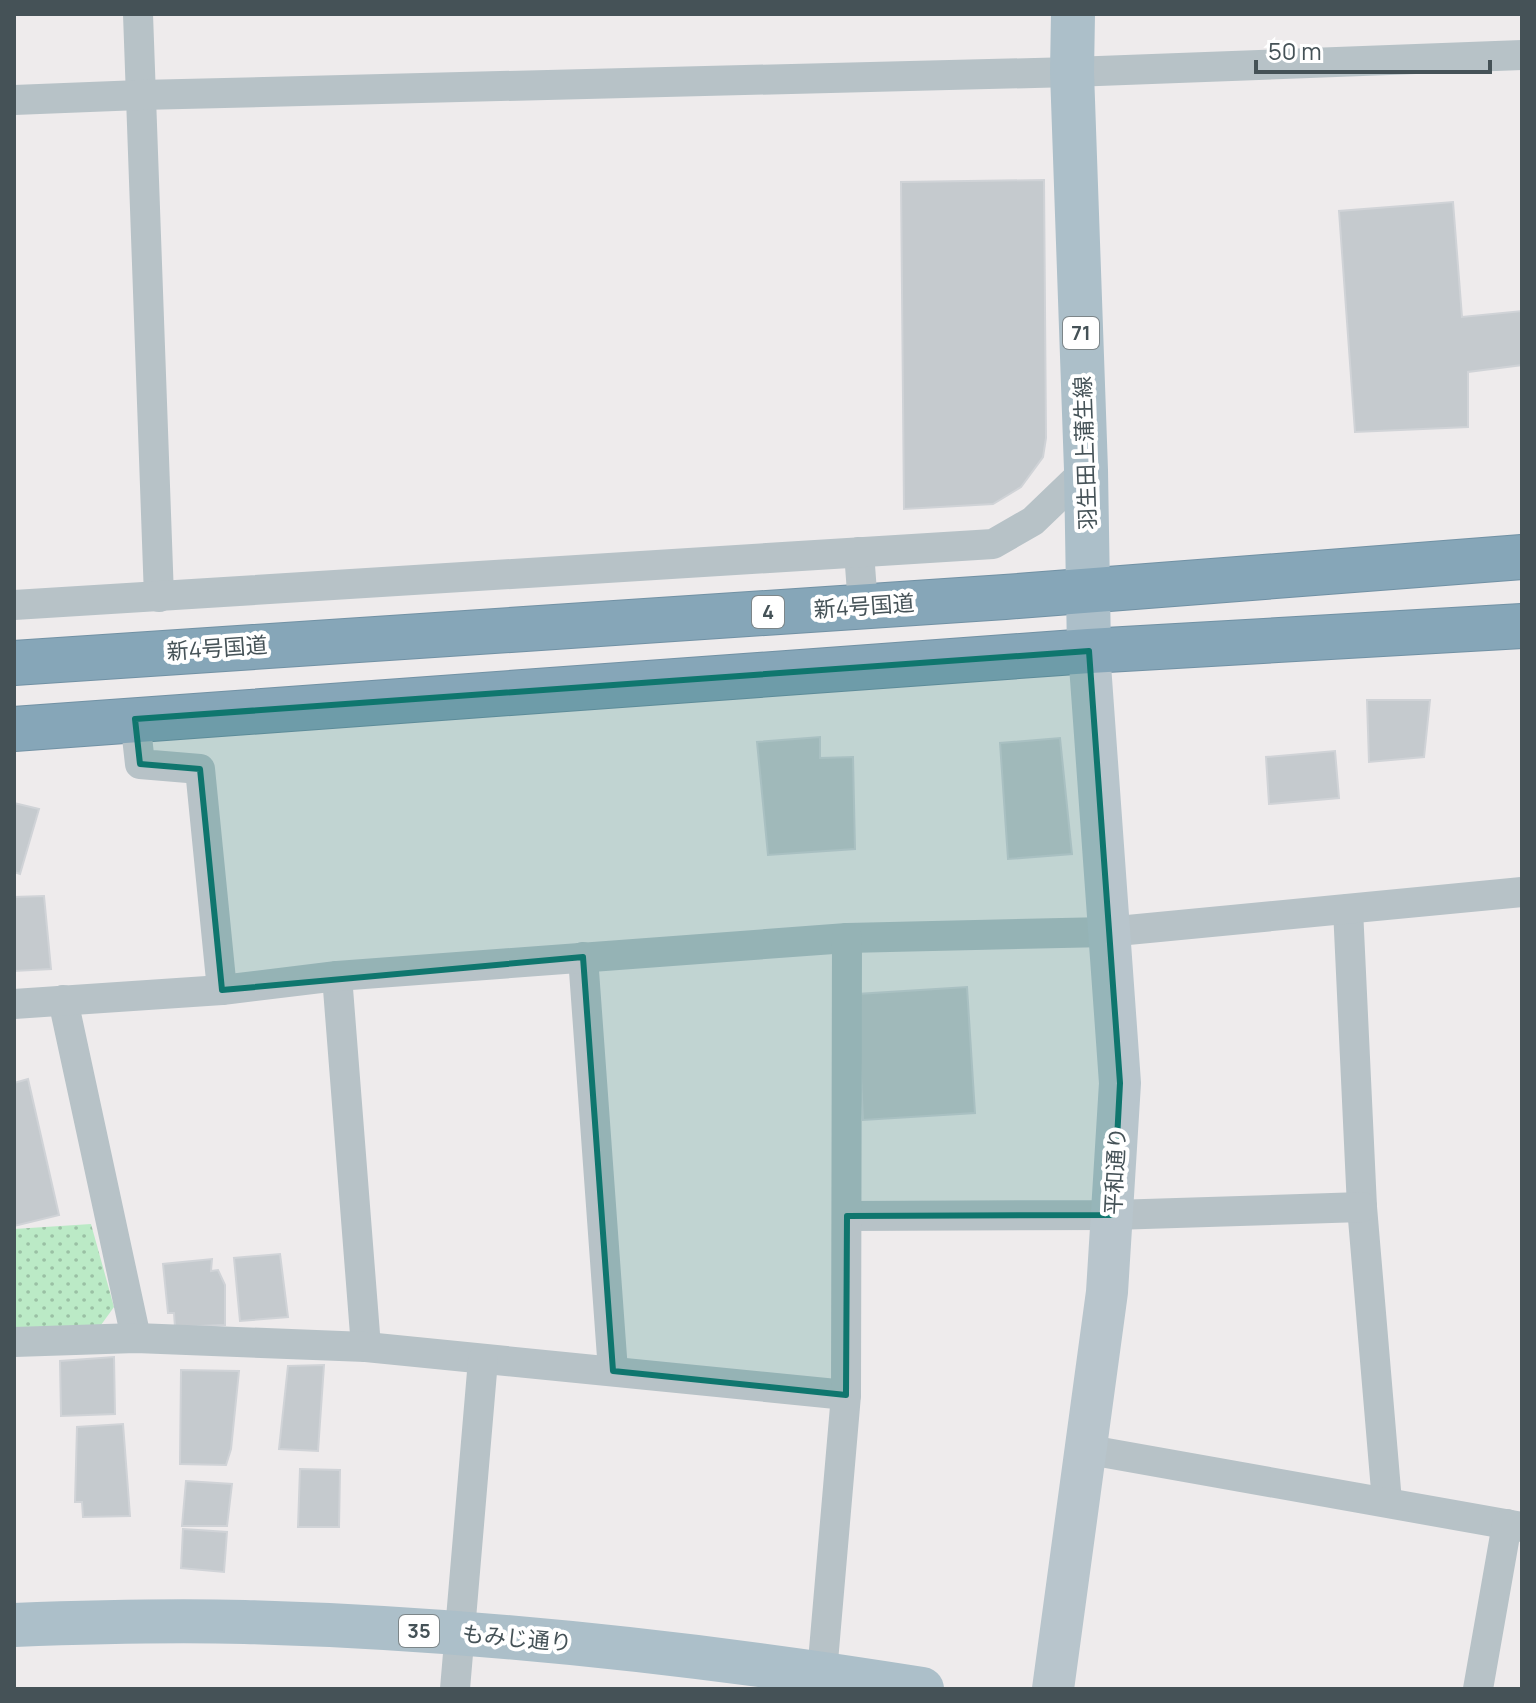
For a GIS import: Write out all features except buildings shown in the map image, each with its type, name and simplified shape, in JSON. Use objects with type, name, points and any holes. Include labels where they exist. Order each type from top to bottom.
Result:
[{"type":"highway","name":"新4号国道","points":[[14,663],[1088,591],[1522,557]]},
{"type":"highway","points":[[14,729],[1089,651],[1522,626]]},
{"type":"main road","name":"羽生田上蒲生線","points":[[1073,14],[1072,72],[1089,651]]},
{"type":"main road","name":"もみじ通り","points":[[14,1625],[127,1621],[245,1622],[459,1633],[922,1689]]},
{"type":"street","points":[[138,14],[159,597]]},
{"type":"street","points":[[14,100],[1072,72],[1522,55]]},
{"type":"street","points":[[14,605],[993,544],[1033,521],[1086,470]]},
{"type":"street","points":[[859,552],[863,606]]},
{"type":"street","name":"平和通り","points":[[1053,1689],[1107,1292],[1120,1083],[1089,651]]},
{"type":"street","points":[[135,719],[140,764],[200,769],[222,990]]},
{"type":"street","points":[[14,1004],[222,990],[337,976],[847,938],[1107,932],[1522,892]]},
{"type":"street","points":[[1348,909],[1362,1207],[1387,1502]]},
{"type":"street","points":[[804,1677],[846,1395],[847,938]]},
{"type":"street","points":[[583,957],[613,1371]]},
{"type":"street","points":[[337,976],[366,1347]]},
{"type":"street","points":[[63,1000],[136,1338]]},
{"type":"street","points":[[847,1216],[1113,1215],[1362,1207]]},
{"type":"street","points":[[14,1342],[136,1338],[366,1347],[846,1395]]},
{"type":"street","points":[[455,1689],[483,1360]]},
{"type":"street","points":[[1084,1449],[1514,1526],[1478,1689]]},
{"type":"highlighted area","points":[[1089,651],[1120,1083],[1113,1215],[847,1216],[846,1395],[613,1371],[583,957],[222,990],[200,769],[140,764],[135,719]]},
{"type":"green space","points":[[91,1224],[114,1307],[101,1325],[14,1329],[14,1229]]}]
